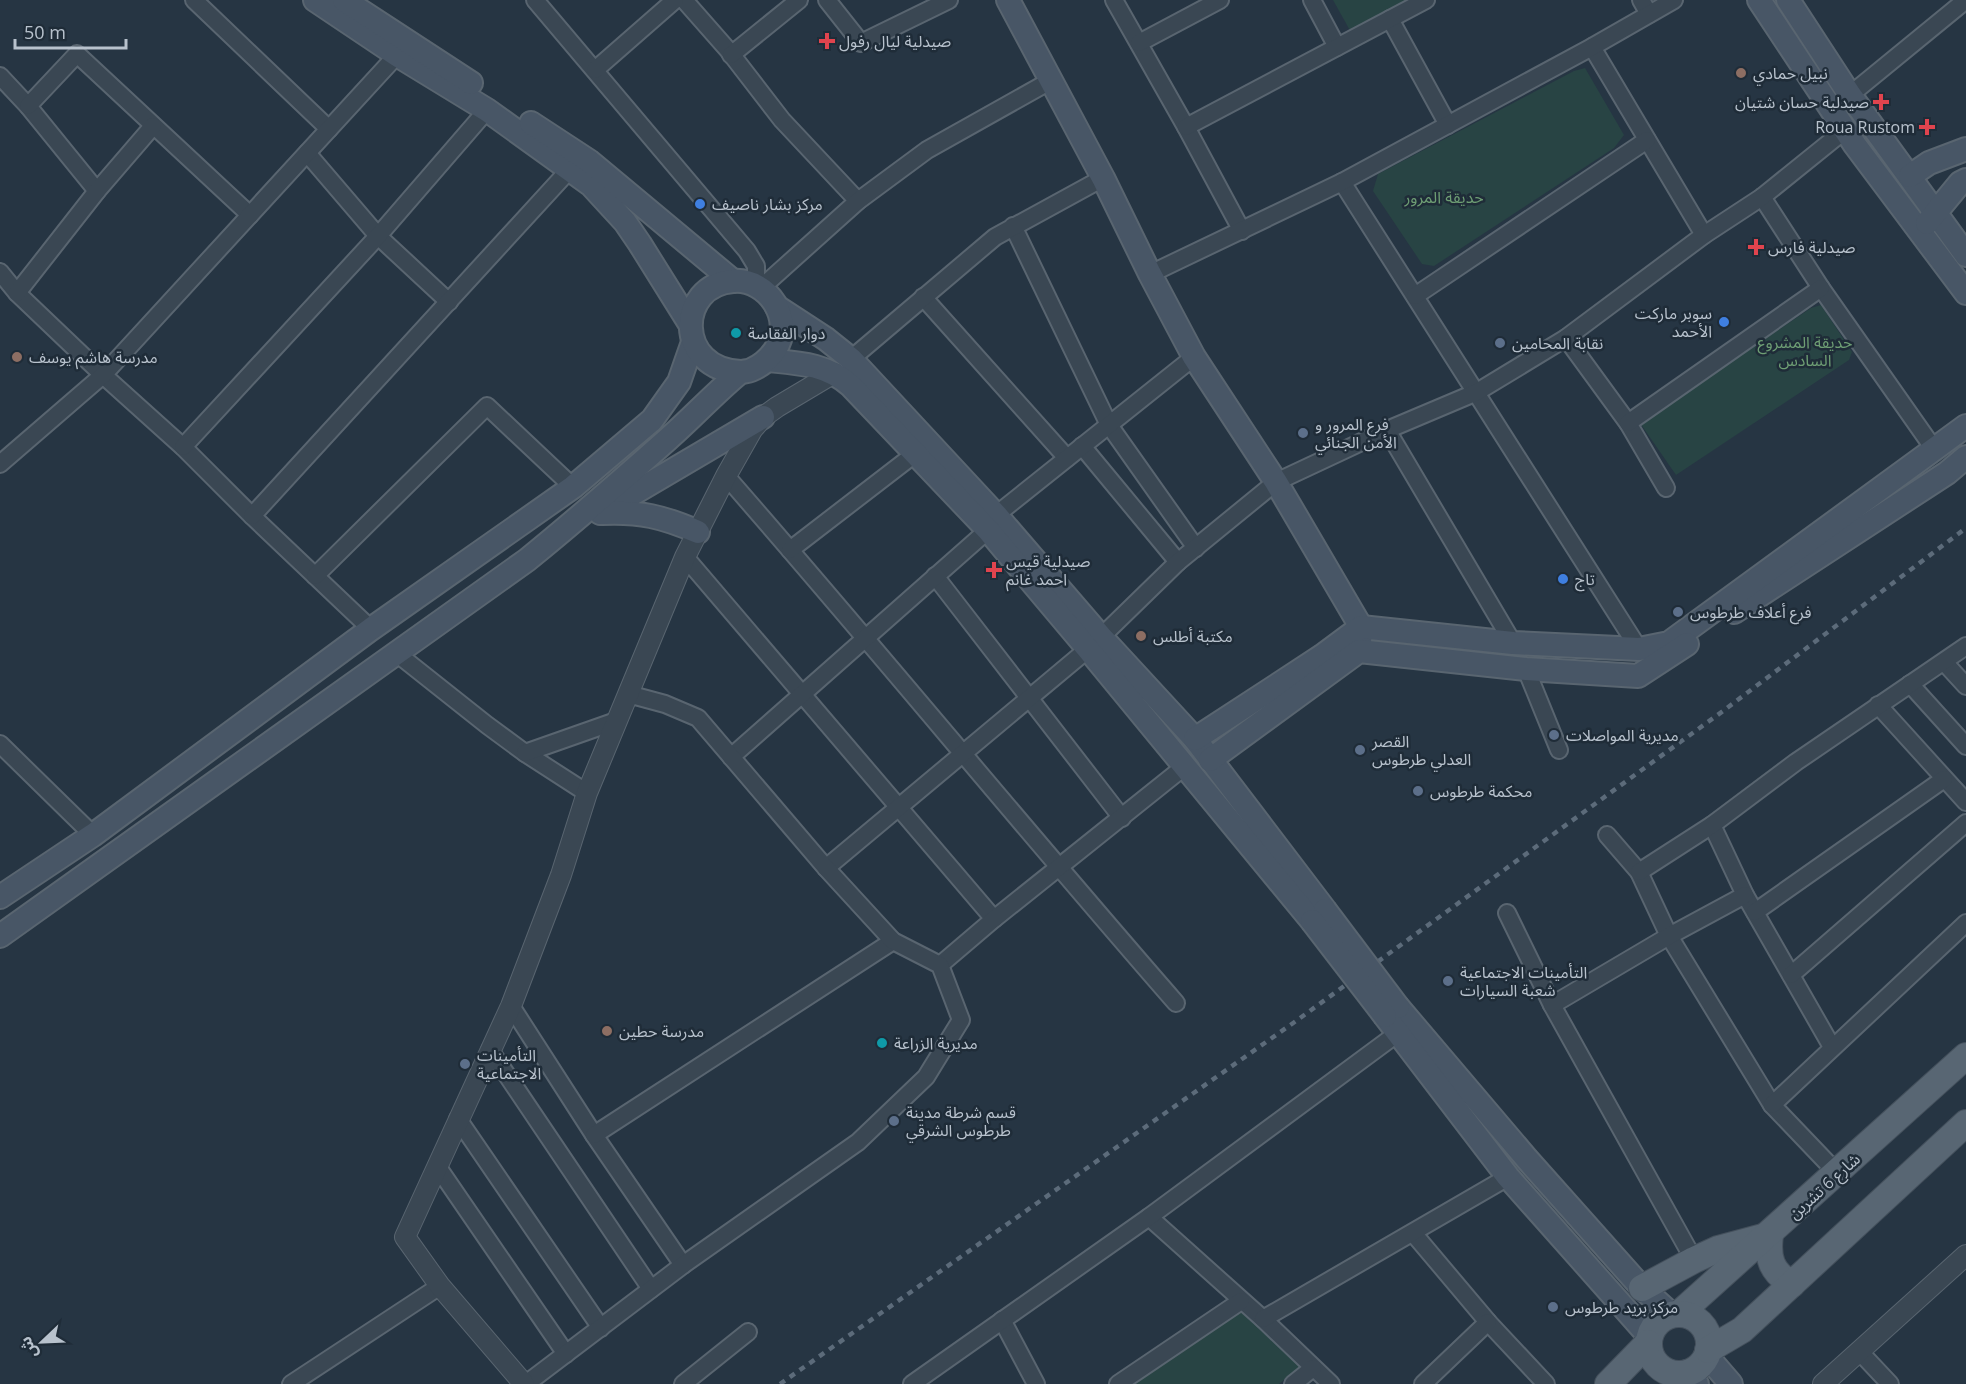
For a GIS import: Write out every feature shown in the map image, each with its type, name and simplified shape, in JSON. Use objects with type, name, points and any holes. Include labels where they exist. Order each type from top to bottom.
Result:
[{"type":"main road","points":[[0,897],[93,835],[371,629],[573,487],[652,420],[679,382],[692,333],[693,311],[699,299],[714,286],[733,281],[745,281],[759,287],[771,297],[777,307],[782,321],[781,335],[776,349],[767,360],[750,370],[729,372],[707,362],[692,333],[625,222],[591,185],[571,168],[487,110],[397,56],[315,0]]},
{"type":"main road","points":[[344,0],[589,161],[733,281]]},
{"type":"main road","points":[[1008,0],[1103,178],[1194,357],[1275,483],[1361,627],[1359,651]]},
{"type":"main road","points":[[1758,0],[1845,130],[1966,293]]},
{"type":"main road","points":[[1796,4],[1850,95],[1966,255]]},
{"type":"main road","points":[[1910,176],[1929,164],[1966,149]]},
{"type":"main road","points":[[1919,231],[1960,183],[1966,180]]},
{"type":"main road","points":[[777,307],[826,339],[851,386],[916,453],[992,523]]},
{"type":"main road","points":[[767,360],[815,366],[842,366],[992,523],[1095,643],[1184,767],[1318,915]]},
{"type":"main road","points":[[0,936],[527,560],[670,438],[741,372]]},
{"type":"main road","points":[[600,513],[763,417]]},
{"type":"main road","points":[[1195,740],[1322,656],[1361,627],[1513,643],[1639,649],[1669,643],[1966,426]]},
{"type":"main road","points":[[1210,760],[1359,651],[1527,669],[1638,676],[1947,472],[1966,457]]},
{"type":"main road","points":[[577,519],[600,513],[649,514],[698,532]]},
{"type":"main road","points":[[506,534],[527,560]]},
{"type":"main road","points":[[1095,643],[1195,740],[1318,915],[1508,1177],[1649,1340],[1650,1354],[1656,1363],[1664,1370],[1681,1378],[1702,1363],[1709,1341],[1702,1325],[1696,1319],[1676,1314],[1642,1288],[1527,1159],[1394,1019]]},
{"type":"main road","points":[[1638,676],[1639,649]]},
{"type":"main road","name":"شارع 6 تشرين","points":[[1676,1314],[1770,1235],[1966,1056]]},
{"type":"main road","points":[[1707,1352],[1742,1330],[1966,1123]]},
{"type":"main road","points":[[1642,1288],[1694,1260],[1737,1242],[1770,1235],[1768,1250],[1772,1266],[1792,1284]]},
{"type":"main road","points":[[1608,1384],[1649,1340],[1654,1326],[1661,1319],[1676,1314]]},
{"type":"main road","points":[[1707,1352],[1731,1384]]},
{"type":"street","points":[[194,0],[329,129]]},
{"type":"street","points":[[535,0],[747,251],[756,266],[759,287]]},
{"type":"street","points":[[595,70],[675,0]]},
{"type":"street","points":[[684,0],[782,120],[858,201]]},
{"type":"street","points":[[731,55],[799,0]]},
{"type":"street","points":[[827,0],[861,43],[949,0]]},
{"type":"street","points":[[1114,0],[1242,231]]},
{"type":"street","points":[[1139,43],[1220,0]]},
{"type":"street","points":[[1312,0],[1337,47]]},
{"type":"street","points":[[1186,127],[1426,0]]},
{"type":"street","points":[[1150,274],[1342,182],[1592,47],[1645,7],[1674,0]]},
{"type":"street","points":[[1850,95],[1966,0]]},
{"type":"street","points":[[1390,19],[1448,125]]},
{"type":"street","points":[[1592,47],[1704,235]]},
{"type":"street","points":[[28,106],[77,54],[250,215]]},
{"type":"street","points":[[0,464],[103,375],[397,56]]},
{"type":"street","points":[[0,76],[28,106],[97,191]]},
{"type":"street","points":[[759,287],[858,201],[927,150],[1050,81]]},
{"type":"street","points":[[183,447],[378,236],[487,110]]},
{"type":"street","points":[[17,293],[97,191],[153,126]]},
{"type":"street","points":[[826,868],[1095,643],[1178,562],[1275,483],[1387,430],[1477,392],[1566,338],[1704,235],[1762,196],[1845,130]]},
{"type":"street","points":[[1415,296],[1647,140]]},
{"type":"street","points":[[308,153],[378,236],[449,302]]},
{"type":"street","points":[[252,516],[571,168]]},
{"type":"street","points":[[628,694],[665,704],[698,718],[826,868],[893,941],[940,965],[961,1020],[926,1077],[858,1142],[683,1265],[525,1384],[440,1287],[405,1237],[511,1006],[561,875],[587,792],[685,557],[746,439],[763,417],[842,366],[979,249],[1013,226],[1103,178]]},
{"type":"street","points":[[1342,182],[1639,649]]},
{"type":"street","points":[[1762,196],[1821,288],[1934,449]]},
{"type":"street","points":[[1013,226],[1109,425],[1196,548]]},
{"type":"street","points":[[0,273],[17,293],[183,447],[371,629]]},
{"type":"street","points":[[1628,423],[1821,288]]},
{"type":"street","points":[[923,297],[1067,458]]},
{"type":"street","points":[[1566,338],[1628,423],[1666,488]]},
{"type":"street","points":[[731,758],[1067,458],[1194,357]]},
{"type":"street","points":[[315,576],[487,406],[573,487]]},
{"type":"street","points":[[1387,430],[1513,643]]},
{"type":"street","points":[[1082,446],[1178,562]]},
{"type":"street","points":[[790,550],[916,453]]},
{"type":"street","points":[[726,476],[1058,868],[1176,1003]]},
{"type":"street","points":[[685,557],[994,919]]},
{"type":"street","points":[[935,576],[1122,818]]},
{"type":"street","points":[[1639,872],[1712,825],[1878,705],[1966,646]]},
{"type":"street","points":[[395,652],[525,753],[587,792]]},
{"type":"street","points":[[1944,662],[1966,686]]},
{"type":"street","points":[[1527,669],[1559,750]]},
{"type":"street","points":[[1910,684],[1966,746]]},
{"type":"street","points":[[1878,705],[1966,801]]},
{"type":"street","points":[[525,753],[616,721]]},
{"type":"street","points":[[0,744],[93,835]]},
{"type":"street","points":[[940,965],[1184,767]]},
{"type":"street","points":[[1755,912],[1944,779]]},
{"type":"street","points":[[1791,975],[1966,823]]},
{"type":"street","points":[[1712,825],[1744,896],[1832,1047]]},
{"type":"street","points":[[1607,835],[1639,872],[1669,936],[1772,1105],[1838,1173]]},
{"type":"street","points":[[1552,1005],[1669,936],[1744,896]]},
{"type":"street","points":[[1507,913],[1552,1005],[1694,1260]]},
{"type":"street","points":[[1772,1105],[1966,923]]},
{"type":"street","points":[[594,1135],[893,941]]},
{"type":"street","points":[[511,1006],[594,1135],[683,1265]]},
{"type":"street","points":[[912,1384],[929,1379],[1002,1320],[1149,1217],[1394,1019]]},
{"type":"street","points":[[490,1050],[651,1289]]},
{"type":"street","points":[[458,1119],[601,1328]]},
{"type":"street","points":[[437,1166],[566,1354]]},
{"type":"street","points":[[1263,1319],[1508,1177]]},
{"type":"street","points":[[1149,1217],[1263,1319],[1331,1384]]},
{"type":"street","points":[[1413,1233],[1488,1322],[1546,1384]]},
{"type":"street","points":[[1823,1384],[1966,1255]]},
{"type":"street","points":[[291,1384],[440,1287]]},
{"type":"street","points":[[1118,1384],[1241,1301]]},
{"type":"street","points":[[1002,1320],[1036,1384]]},
{"type":"street","points":[[1423,1384],[1488,1322]]},
{"type":"street","points":[[683,1384],[748,1332]]},
{"type":"street","points":[[1859,1351],[1890,1384]]},
{"type":"street","points":[[1293,1384],[1313,1368]]},
{"type":"green space","points":[[1333,0],[1413,0],[1352,34]]},
{"type":"green space","name":"حديقة المرور","points":[[1585,68],[1624,135],[1614,148],[1434,266],[1422,264],[1373,191],[1378,174],[1574,71]]},
{"type":"green space","name":"حديقة المشروع السادس","points":[[1821,305],[1852,352],[1849,360],[1676,475],[1640,423],[1811,308]]},
{"type":"green space","points":[[1239,1306],[1300,1367],[1279,1384],[1126,1384]]},
{"type":"railway","points":[[780,1384],[1296,1021],[1723,711],[1966,528]]},
{"type":"place","name":"صيدلية ليال رفول","points":[[827,41]]},
{"type":"place","name":"نبيل حمادي","points":[[1741,73]]},
{"type":"place","name":"صيدلية حسان شتيان","points":[[1881,102]]},
{"type":"place","name":"Roua Rustom","points":[[1927,127]]},
{"type":"place","name":"مركز بشار ناصيف","points":[[700,204]]},
{"type":"place","name":"صيدلية فارس","points":[[1756,247]]},
{"type":"place","name":"سوبر ماركت الأحمد","points":[[1724,322]]},
{"type":"place","name":"دوار الفقاسة","points":[[736,333]]},
{"type":"place","name":"نقابة المحامين","points":[[1500,343]]},
{"type":"place","name":"مدرسة هاشم يوسف","points":[[17,357]]},
{"type":"place","name":"فرع المرور و الأمن الجنائي","points":[[1303,433]]},
{"type":"place","name":"صيدلية قيس احمد غانم","points":[[994,570]]},
{"type":"place","name":"تاج","points":[[1563,579]]},
{"type":"place","name":"فرع أعلاف طرطوس","points":[[1678,612]]},
{"type":"place","name":"مكتبة أطلس","points":[[1141,636]]},
{"type":"place","name":"مديرية المواصلات","points":[[1554,735]]},
{"type":"place","name":"القصر العدلي طرطوس","points":[[1360,750]]},
{"type":"place","name":"محكمة طرطوس","points":[[1418,791]]},
{"type":"place","name":"التأمينات الاجتماعية شعبة السيارات","points":[[1448,981]]},
{"type":"place","name":"مدرسة حطين","points":[[607,1031]]},
{"type":"place","name":"مديرية الزراعة","points":[[882,1043]]},
{"type":"place","name":"التأمينات الاجتماعية","points":[[465,1064]]},
{"type":"place","name":"قسم شرطة مدينة طرطوس الشرقي","points":[[894,1121]]},
{"type":"place","name":"مركز بريد طرطوس","points":[[1553,1307]]}]
